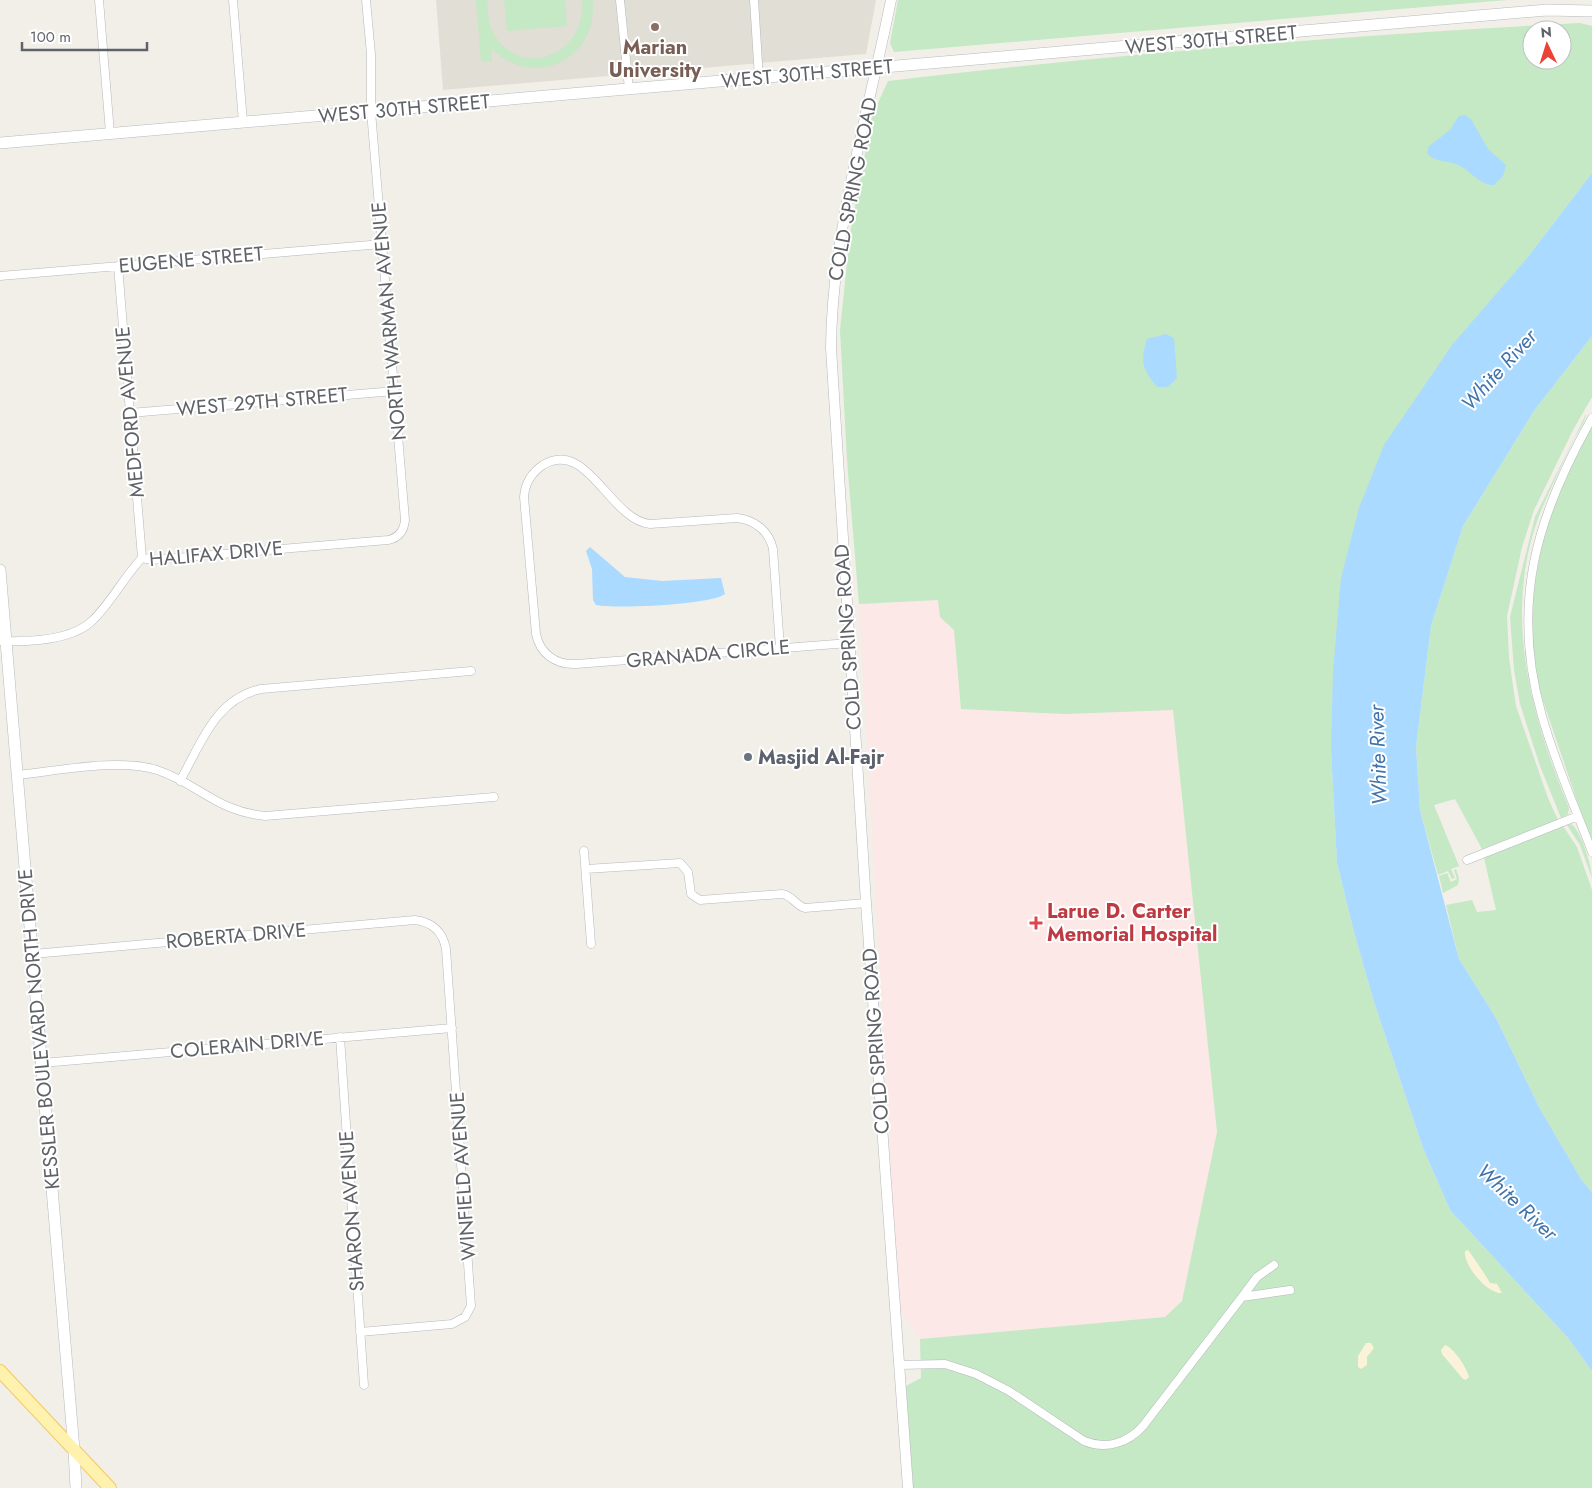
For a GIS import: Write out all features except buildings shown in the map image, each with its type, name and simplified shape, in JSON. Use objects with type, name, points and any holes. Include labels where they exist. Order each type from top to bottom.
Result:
[{"type":"main road","name":"WEST 30TH STREET","points":[[0,143],[1558,10],[1592,11]]},
{"type":"main road","name":"KESSLER BOULEVARD NORTH DRIVE","points":[[0,570],[3,641],[33,954],[76,1488]]},
{"type":"main road","points":[[0,1371],[110,1488]]},
{"type":"street","points":[[99,0],[110,133]]},
{"type":"street","points":[[233,0],[243,122]]},
{"type":"street","points":[[366,0],[370,54],[371,111]]},
{"type":"street","points":[[620,0],[629,89]]},
{"type":"street","points":[[754,0],[759,78]]},
{"type":"street","name":"COLD SPRING ROAD","points":[[891,0],[844,215],[836,268],[832,314],[832,383],[866,903],[908,1488]]},
{"type":"street","name":"NORTH WARMAN AVENUE","points":[[371,111],[405,520],[402,531]]},
{"type":"street","name":"EUGENE STREET","points":[[0,276],[382,244]]},
{"type":"street","name":"MEDFORD AVENUE","points":[[118,266],[142,558]]},
{"type":"street","name":"WEST 29TH STREET","points":[[130,413],[394,391]]},
{"type":"street","points":[[1592,418],[1559,483],[1537,541],[1527,618],[1530,660],[1540,709],[1592,852]]},
{"type":"street","name":"GRANADA CIRCLE","points":[[780,648],[773,549],[769,538],[759,526],[744,518],[646,523],[624,513],[590,473],[576,464],[566,461],[546,463],[532,475],[524,497],[536,638],[547,655],[567,664],[780,648],[849,642]]},
{"type":"street","name":"HALIFAX DRIVE","points":[[3,641],[61,637],[83,628],[95,618],[142,558],[152,560],[388,540],[396,537],[402,531]]},
{"type":"street","points":[[180,781],[216,717],[229,703],[246,693],[262,689],[471,672]]},
{"type":"street","points":[[17,775],[131,766],[158,771],[180,781],[229,809],[265,816],[494,797]]},
{"type":"street","points":[[1468,860],[1578,816]]},
{"type":"street","points":[[584,852],[592,944]]},
{"type":"street","points":[[586,869],[680,863],[688,872],[691,894],[700,900],[782,894],[789,896],[797,904],[805,908],[866,903]]},
{"type":"street","name":"ROBERTA DRIVE","points":[[33,954],[414,920],[425,922],[437,929]]},
{"type":"street","name":"WINFIELD AVENUE","points":[[360,1332],[452,1324],[465,1317],[471,1306],[445,945],[437,929]]},
{"type":"street","name":"COLERAIN DRIVE","points":[[42,1063],[452,1028]]},
{"type":"street","name":"SHARON AVENUE","points":[[340,1037],[364,1385]]},
{"type":"street","points":[[899,1365],[935,1363],[954,1366],[1010,1391],[1084,1441],[1095,1444],[1114,1444],[1129,1439],[1143,1426],[1257,1277],[1274,1265]]},
{"type":"street","points":[[1242,1297],[1290,1290]]},
{"type":"shaded area","name":"Marian University","points":[[436,0],[876,0],[866,54],[443,90]]},
{"type":"shaded area","name":"Larue D. Carter Memorial Hospital","points":[[939,600],[941,617],[954,630],[961,709],[1065,714],[1173,709],[1217,1132],[1182,1301],[1165,1317],[920,1339],[899,1309],[859,604]]},
{"type":"green space","points":[[476,0],[487,0],[492,30],[503,46],[517,55],[532,58],[548,56],[562,48],[573,36],[581,20],[582,0],[593,0],[592,21],[585,39],[574,53],[560,63],[543,68],[526,67],[508,61],[491,48],[492,61],[481,62]]},
{"type":"green space","points":[[504,0],[565,0],[567,26],[507,31]]},
{"type":"green space","points":[[898,0],[1507,0],[894,52],[890,43]]},
{"type":"green space","points":[[1572,23],[1592,26],[1592,173],[1527,258],[1331,750],[1337,863],[1374,1002],[1423,1148],[1450,1210],[1568,1338],[1592,1371],[1592,1488],[913,1488],[906,1386],[921,1378],[920,1339],[1165,1317],[1182,1301],[1217,1132],[1173,710],[1065,714],[961,709],[954,630],[940,617],[938,600],[859,604],[847,460],[840,330],[850,234],[872,116],[888,81],[1147,54],[1522,26],[1522,70],[1572,70]]},
{"type":"green space","points":[[1592,336],[1592,397],[1573,430],[1534,510],[1522,547],[1507,616],[1509,658],[1516,706],[1548,798],[1558,820],[1482,849],[1455,799],[1434,805],[1459,866],[1451,869],[1455,878],[1452,879],[1448,871],[1438,875],[1420,810],[1416,747],[1431,626],[1463,526],[1534,411]]},
{"type":"green space","points":[[1586,414],[1584,422],[1575,437],[1540,513],[1529,550],[1523,588],[1522,625],[1533,699],[1543,736],[1569,808],[1568,814],[1561,818],[1540,766],[1520,704],[1514,670],[1510,617],[1535,517]]},
{"type":"green space","points":[[1592,425],[1592,845],[1538,686],[1532,636],[1533,593],[1545,527],[1557,495]]},
{"type":"green space","points":[[1571,824],[1582,841],[1592,878],[1580,845],[1567,825]]},
{"type":"green space","points":[[1563,826],[1577,847],[1592,890],[1592,1192],[1581,1179],[1539,1107],[1496,1018],[1459,959],[1446,905],[1472,900],[1477,912],[1496,910],[1484,858],[1487,855]]},
{"type":"green space","points":[[1456,869],[1459,878],[1458,885],[1443,893],[1439,876],[1447,873],[1451,882],[1457,879],[1454,870]]},
{"type":"sand","points":[[1468,1250],[1490,1283],[1497,1284],[1502,1293],[1490,1289],[1477,1278],[1465,1257],[1465,1251]]},
{"type":"sand","points":[[1366,1343],[1371,1343],[1374,1348],[1367,1357],[1367,1365],[1361,1369],[1358,1367],[1358,1356]]},
{"type":"sand","points":[[1445,1345],[1456,1354],[1463,1364],[1469,1377],[1466,1380],[1463,1379],[1442,1354],[1441,1350]]},
{"type":"water","points":[[1465,115],[1471,119],[1488,149],[1506,165],[1503,176],[1494,185],[1485,184],[1464,168],[1438,160],[1427,153],[1429,146],[1450,130],[1459,116]]},
{"type":"water","name":"White River","points":[[1592,173],[1592,336],[1534,411],[1463,526],[1431,626],[1416,747],[1420,810],[1459,959],[1496,1018],[1539,1107],[1581,1179],[1592,1192],[1592,1371],[1568,1338],[1450,1210],[1423,1148],[1374,1002],[1337,863],[1331,750],[1333,671],[1341,578],[1359,508],[1384,445],[1452,345],[1527,258]]},
{"type":"water","points":[[1166,334],[1174,338],[1177,378],[1168,387],[1157,387],[1145,369],[1144,353],[1147,339]]},
{"type":"water","points":[[590,547],[625,577],[662,581],[721,578],[725,594],[701,601],[662,605],[622,607],[596,605],[593,600],[592,569],[586,551]]},
{"type":"place","name":"Marian University","points":[[655,27]]},
{"type":"place","name":"Masjid Al-Fajr","points":[[748,757]]},
{"type":"place","name":"Larue D. Carter Memorial Hospital","points":[[1036,923]]}]
